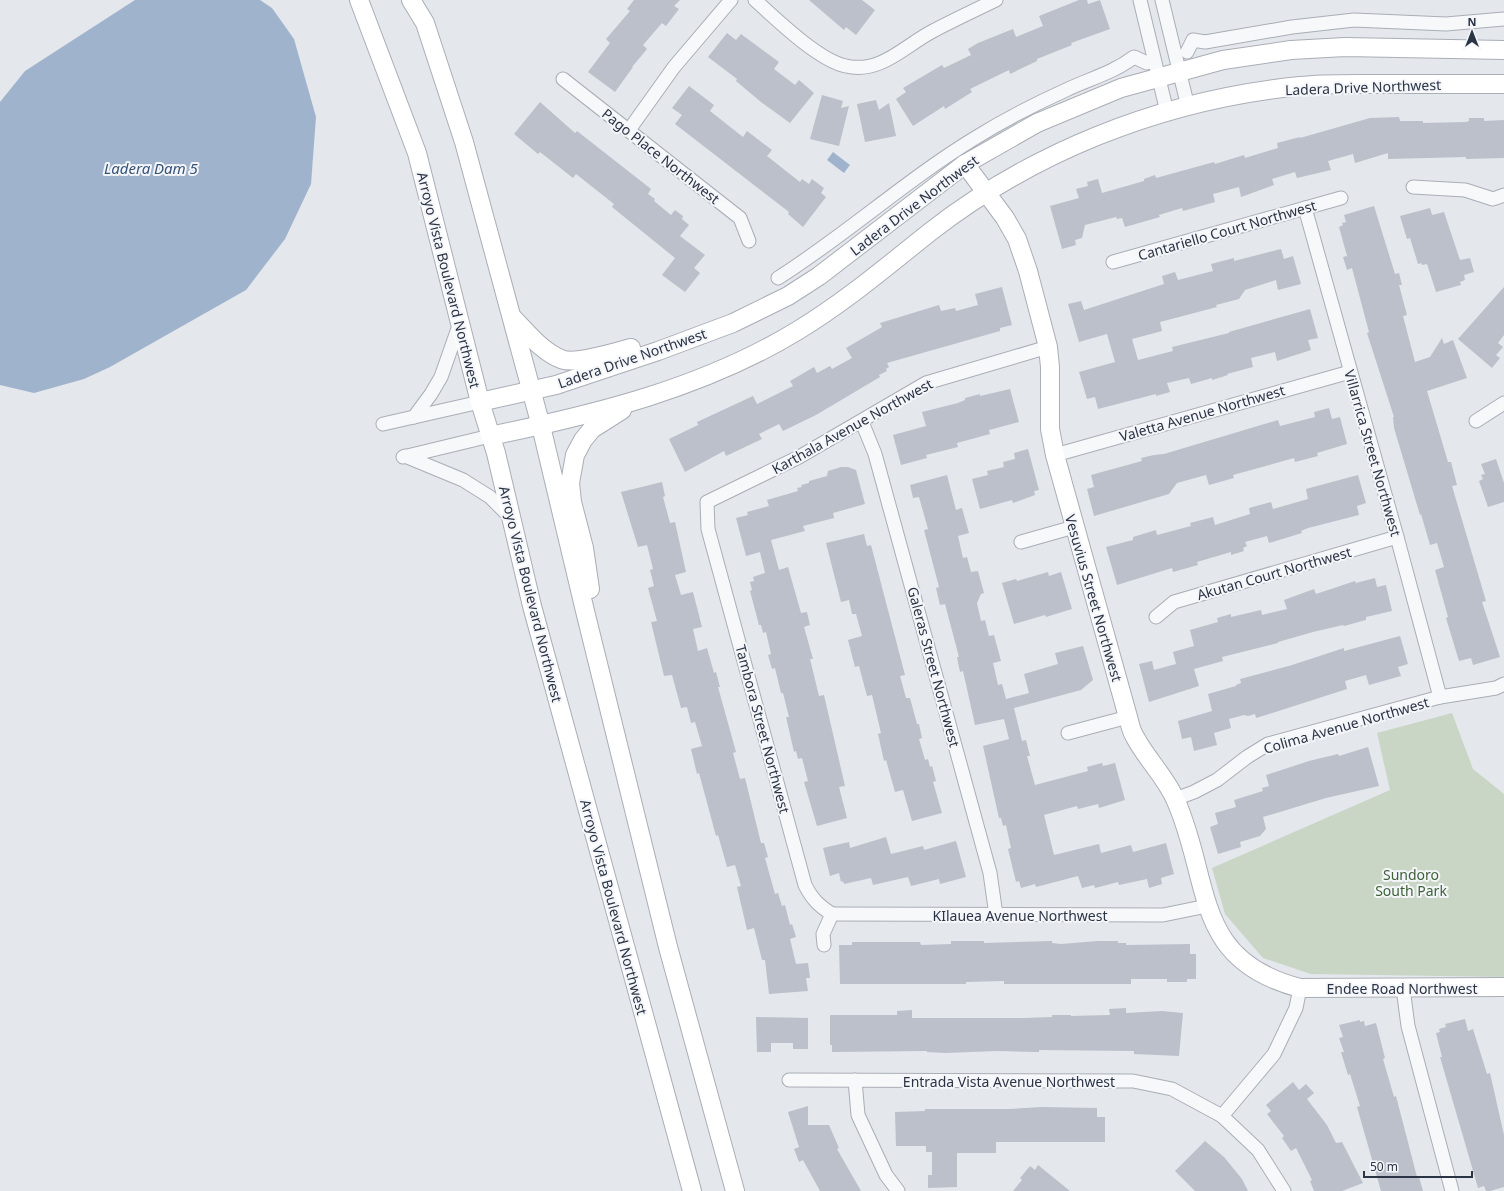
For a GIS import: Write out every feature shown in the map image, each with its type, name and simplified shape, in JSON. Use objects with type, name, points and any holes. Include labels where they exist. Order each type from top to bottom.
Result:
[{"type":"main road","name":"Arroyo Vista Boulevard Northwest","points":[[359,0],[417,153],[480,402],[496,453],[532,606],[692,1191]]},
{"type":"main road","points":[[411,0],[425,23],[464,142],[541,426],[584,611],[668,947],[735,1191]]},
{"type":"main road","name":"Ladera Drive Northwest","points":[[480,402],[530,390],[556,386],[733,323],[788,296],[820,276],[965,164],[1050,117],[1121,88],[1224,60],[1291,50],[1345,47],[1504,50]]},
{"type":"main road","name":"Ladera Drive Northwest","points":[[490,436],[541,426],[637,401],[699,380],[734,365],[798,330],[877,276],[932,231],[988,192],[1038,163],[1096,137],[1167,112],[1233,96],[1301,86],[1504,84]]},
{"type":"main road","name":"Vesuvius Street Northwest","points":[[965,164],[988,192],[1006,218],[1017,239],[1038,306],[1048,347],[1050,367],[1050,429],[1055,455],[1134,736],[1164,779],[1175,799],[1185,822],[1208,906],[1215,926],[1223,940],[1242,960],[1271,978],[1300,988]]},
{"type":"main road","points":[[510,315],[539,346],[562,360],[592,359],[658,341],[683,342]]},
{"type":"main road","points":[[584,611],[591,586],[572,502],[570,483],[575,455],[583,440],[592,429],[637,401]]},
{"type":"main road","name":"Endee Road Northwest","points":[[1300,988],[1504,987]]},
{"type":"street","points":[[629,130],[674,68],[731,0]]},
{"type":"street","points":[[755,0],[825,57],[845,66],[859,68],[879,65],[932,32],[996,0]]},
{"type":"street","points":[[1140,0],[1167,112]]},
{"type":"street","points":[[1162,0],[1188,107]]},
{"type":"street","points":[[1187,52],[1193,40],[1205,42],[1292,27],[1346,21],[1446,24],[1504,19]]},
{"type":"street","points":[[778,278],[835,240],[932,165],[982,133],[1067,89],[1099,77],[1122,66],[1134,57],[1146,63]]},
{"type":"street","name":"Pago Place Northwest","points":[[563,79],[740,218],[749,241]]},
{"type":"street","points":[[1413,187],[1465,190],[1492,199],[1504,195]]},
{"type":"street","name":"Cantariello Court Northwest","points":[[1113,262],[1341,198]]},
{"type":"street","name":"Villarrica Street Northwest","points":[[1304,208],[1397,537],[1440,697]]},
{"type":"street","points":[[414,417],[431,394],[444,370],[460,323]]},
{"type":"street","name":"Karthala Avenue Northwest","points":[[707,502],[799,457],[862,422],[926,383],[1048,347]]},
{"type":"street","name":"Valetta Avenue Northwest","points":[[1055,455],[1350,372]]},
{"type":"street","points":[[383,424],[480,402]]},
{"type":"street","points":[[1476,421],[1504,403]]},
{"type":"street","name":"Galeras Street Northwest","points":[[862,422],[875,454],[990,873],[996,915]]},
{"type":"street","points":[[490,436],[401,457],[463,480],[490,497],[512,519]]},
{"type":"street","name":"Tambora Street Northwest","points":[[707,502],[708,528],[806,885],[812,898],[820,907],[832,914]]},
{"type":"street","points":[[1022,542],[1074,527]]},
{"type":"street","name":"Akutan Court Northwest","points":[[1156,617],[1174,602],[1397,537]]},
{"type":"street","name":"Colima Avenue Northwest","points":[[1175,799],[1194,792],[1217,780],[1247,756],[1268,744],[1440,697],[1496,688],[1504,684]]},
{"type":"street","points":[[1068,733],[1128,717]]},
{"type":"street","name":"KIlauea Avenue Northwest","points":[[832,914],[1163,915],[1208,906]]},
{"type":"street","points":[[824,945],[823,934],[832,914]]},
{"type":"street","points":[[1222,1116],[1274,1054],[1296,1008],[1300,988]]},
{"type":"street","points":[[1403,988],[1408,1026],[1452,1191]]},
{"type":"street","name":"Entrada Vista Avenue Northwest","points":[[789,1080],[1132,1081],[1172,1089],[1222,1116],[1258,1150],[1284,1191]]},
{"type":"street","points":[[855,1080],[858,1115],[886,1175],[898,1191]]},
{"type":"green space","name":"Sundoro South Park","points":[[1452,713],[1473,769],[1504,794],[1504,977],[1311,974],[1263,958],[1225,914],[1212,868],[1390,790],[1377,733]]},
{"type":"water","name":"Ladera Dam 5","points":[[135,0],[260,0],[272,8],[294,39],[316,117],[311,184],[285,239],[246,290],[110,367],[84,379],[34,393],[0,385],[0,102],[25,71]]},
{"type":"water","points":[[833,152],[850,165],[844,173],[827,160]]},
{"type":"building","points":[[634,0],[680,0],[674,6],[679,9],[666,26],[662,23],[643,45],[647,49],[632,67],[615,92],[588,72],[610,43],[606,39],[630,11],[627,9]]},
{"type":"building","points":[[809,0],[862,0],[875,10],[856,35],[846,27],[844,30]]},
{"type":"building","points":[[1079,0],[1087,0],[1088,4],[1100,0],[1110,29],[1071,43],[1072,45],[1037,59],[1037,61],[1010,74],[1009,70],[970,89],[972,92],[945,109],[944,106],[913,126],[896,99],[906,92],[903,88],[942,65],[944,68],[971,55],[968,49],[978,43],[1013,29],[1016,37],[1043,26],[1039,16]]},
{"type":"building","points":[[727,33],[736,40],[741,34],[779,62],[774,69],[795,85],[799,80],[814,93],[790,123],[761,102],[736,81],[737,79],[708,57]]},
{"type":"building","points":[[689,86],[714,105],[710,111],[743,137],[747,131],[772,150],[767,156],[800,182],[802,179],[809,184],[812,179],[824,188],[821,193],[826,197],[803,227],[788,214],[789,212],[675,124],[682,115],[672,108]]},
{"type":"building","points":[[822,95],[843,101],[841,108],[849,106],[839,146],[810,139]]},
{"type":"building","points":[[876,100],[879,110],[889,103],[896,136],[865,142],[857,104]]},
{"type":"building","points":[[540,102],[575,133],[577,131],[651,189],[648,194],[671,215],[675,210],[683,216],[682,219],[689,225],[680,236],[705,255],[694,268],[700,273],[685,292],[662,275],[675,258],[612,207],[614,204],[576,174],[573,178],[540,152],[538,154],[514,134]]},
{"type":"building","points":[[1399,117],[1400,121],[1423,121],[1423,123],[1466,122],[1469,121],[1469,118],[1484,118],[1484,121],[1504,120],[1504,158],[1466,159],[1466,157],[1388,159],[1388,153],[1355,163],[1353,154],[1328,161],[1331,170],[1297,178],[1295,172],[1272,179],[1274,185],[1241,197],[1239,187],[1213,194],[1215,202],[1183,211],[1182,208],[1159,215],[1160,217],[1125,227],[1122,218],[1117,219],[1116,217],[1085,225],[1082,238],[1075,240],[1076,245],[1062,249],[1050,206],[1079,198],[1076,189],[1088,186],[1087,182],[1098,179],[1102,193],[1144,181],[1144,179],[1155,175],[1156,178],[1214,162],[1215,164],[1244,155],[1245,158],[1278,148],[1277,143],[1370,118]]},
{"type":"building","points":[[1374,206],[1395,274],[1399,273],[1402,285],[1399,285],[1407,315],[1403,316],[1415,362],[1430,357],[1442,338],[1444,344],[1453,340],[1467,378],[1427,391],[1448,462],[1451,462],[1457,485],[1452,486],[1486,601],[1482,602],[1500,657],[1473,665],[1471,658],[1459,661],[1446,618],[1448,617],[1435,570],[1444,567],[1437,543],[1430,545],[1421,514],[1420,515],[1394,428],[1394,417],[1367,333],[1369,332],[1352,268],[1347,270],[1343,257],[1347,256],[1339,227],[1343,225],[1342,223],[1346,222],[1344,215]]},
{"type":"building","points":[[1430,208],[1432,215],[1444,212],[1460,260],[1470,258],[1474,272],[1464,275],[1465,280],[1460,282],[1461,285],[1436,292],[1427,264],[1418,264],[1410,238],[1407,239],[1400,216]]},
{"type":"building","points":[[1281,249],[1284,259],[1293,256],[1301,284],[1278,290],[1276,280],[1245,290],[1239,299],[1216,305],[1217,307],[1160,322],[1162,331],[1132,339],[1138,360],[1173,351],[1172,347],[1229,333],[1310,309],[1318,338],[1308,340],[1311,350],[1277,361],[1275,352],[1251,358],[1253,367],[1212,380],[1212,378],[1191,384],[1189,378],[1167,383],[1170,392],[1156,396],[1156,394],[1098,409],[1095,397],[1087,399],[1079,372],[1115,362],[1107,334],[1079,342],[1068,304],[1081,301],[1084,310],[1164,284],[1162,276],[1175,272],[1178,280],[1213,271],[1211,264],[1234,258],[1234,261]]},
{"type":"building","points":[[1002,287],[1012,325],[1000,328],[1000,331],[887,363],[889,367],[886,369],[887,371],[879,375],[880,377],[816,415],[783,431],[779,424],[759,434],[762,439],[726,456],[724,451],[685,472],[669,439],[698,425],[697,422],[753,396],[757,404],[793,386],[790,381],[814,367],[817,373],[830,366],[832,369],[852,358],[846,348],[882,327],[880,323],[939,305],[941,311],[955,308],[956,311],[978,305],[975,294]]},
{"type":"building","points":[[1504,287],[1504,335],[1498,343],[1503,347],[1496,355],[1500,358],[1492,368],[1458,339]]},
{"type":"building","points":[[1010,389],[1019,422],[989,430],[990,434],[957,443],[958,447],[926,455],[927,458],[901,465],[893,435],[926,426],[922,412],[958,403],[965,400],[965,398],[980,394],[980,396]]},
{"type":"building","points":[[1329,408],[1332,419],[1340,417],[1347,444],[1317,453],[1318,456],[1295,462],[1294,458],[1233,475],[1234,478],[1209,485],[1206,475],[1177,483],[1169,494],[1094,516],[1087,489],[1094,487],[1091,475],[1142,461],[1141,458],[1164,454],[1278,420],[1280,426],[1315,417],[1314,412]]},
{"type":"building","points":[[1028,449],[1039,490],[1034,491],[1035,495],[1013,503],[1012,500],[980,509],[972,479],[988,475],[987,471],[1004,467],[1003,462],[1015,459],[1014,453]]},
{"type":"building","points":[[1496,459],[1504,483],[1504,502],[1488,507],[1479,481],[1483,479],[1481,475],[1485,474],[1481,464]]},
{"type":"building","points":[[841,467],[848,467],[856,470],[865,504],[833,513],[834,518],[803,526],[805,531],[771,540],[779,570],[788,567],[801,613],[807,612],[810,625],[804,627],[813,659],[810,659],[819,696],[824,695],[845,786],[839,787],[847,818],[817,826],[804,782],[808,781],[802,758],[798,759],[796,751],[794,752],[786,717],[789,717],[783,693],[781,693],[775,668],[772,669],[768,655],[771,654],[766,632],[763,633],[761,625],[759,625],[750,591],[752,590],[750,582],[754,581],[753,577],[765,573],[760,552],[746,556],[736,518],[748,515],[747,512],[769,506],[767,500],[798,491],[797,488],[802,487],[801,485],[827,476],[828,471]]},
{"type":"building","points":[[947,475],[956,510],[962,508],[969,533],[958,536],[963,558],[967,557],[971,572],[978,571],[984,593],[981,594],[977,603],[981,621],[985,620],[989,636],[994,635],[1001,661],[993,663],[998,685],[1002,684],[1006,699],[1029,693],[1024,674],[1058,664],[1055,653],[1083,646],[1093,680],[1081,690],[1014,708],[1022,741],[1026,740],[1030,756],[1027,756],[1035,785],[1088,771],[1087,767],[1102,763],[1103,766],[1115,763],[1125,800],[1099,808],[1098,804],[1078,809],[1077,806],[1044,815],[1054,855],[1099,844],[1101,853],[1131,845],[1133,852],[1166,843],[1174,874],[1161,878],[1162,884],[1149,888],[1147,879],[1119,885],[1118,882],[1095,888],[1094,885],[1082,888],[1078,876],[1036,887],[1035,884],[1021,888],[1019,881],[1016,882],[1008,849],[1011,848],[1006,825],[1003,826],[1001,818],[999,818],[983,746],[1009,739],[1004,719],[975,725],[963,671],[960,672],[957,657],[959,657],[945,604],[940,605],[936,588],[939,587],[924,530],[928,529],[919,497],[913,498],[910,485]]},
{"type":"building","points":[[1358,475],[1366,503],[1357,506],[1359,515],[1308,528],[1301,531],[1302,533],[1269,543],[1267,536],[1245,542],[1247,546],[1243,548],[1244,551],[1231,555],[1231,552],[1197,562],[1198,565],[1173,572],[1172,568],[1117,585],[1106,547],[1133,540],[1133,537],[1156,530],[1157,535],[1191,526],[1190,523],[1213,517],[1215,525],[1250,514],[1249,508],[1271,502],[1273,509],[1308,499],[1306,489]]},
{"type":"building","points":[[662,482],[665,496],[663,497],[670,523],[675,522],[686,572],[675,575],[681,595],[693,592],[702,627],[693,629],[698,651],[707,648],[714,673],[716,672],[720,687],[718,687],[736,752],[733,753],[740,779],[745,778],[761,843],[764,843],[768,857],[765,858],[775,894],[778,893],[782,906],[785,905],[790,925],[792,924],[796,937],[790,939],[796,964],[808,963],[810,978],[806,978],[808,991],[769,994],[765,960],[762,960],[754,928],[747,930],[737,887],[741,886],[735,865],[727,867],[718,835],[716,836],[699,773],[697,774],[691,749],[702,746],[695,722],[691,723],[687,707],[681,708],[672,675],[664,676],[651,622],[657,621],[648,588],[654,586],[650,570],[653,569],[647,545],[638,547],[621,492]]},
{"type":"building","points":[[864,534],[867,546],[871,545],[905,675],[900,676],[906,698],[910,698],[917,724],[919,724],[922,738],[919,739],[925,760],[928,759],[930,767],[932,766],[936,781],[933,782],[942,813],[912,821],[903,790],[895,792],[886,760],[884,761],[878,734],[881,733],[872,695],[867,696],[859,666],[855,667],[848,640],[862,636],[856,614],[852,614],[849,600],[841,602],[826,543]]},
{"type":"building","points":[[1048,572],[1049,576],[1061,572],[1072,609],[1046,617],[1045,615],[1014,624],[1002,583],[1016,579],[1017,581]]},
{"type":"building","points":[[1375,578],[1377,587],[1386,585],[1392,611],[1366,617],[1366,620],[1344,626],[1313,632],[1278,643],[1222,657],[1223,661],[1194,669],[1199,686],[1149,702],[1139,664],[1152,661],[1154,670],[1176,664],[1173,652],[1194,646],[1190,630],[1218,622],[1217,618],[1231,614],[1231,617],[1261,610],[1262,615],[1287,609],[1284,600],[1314,589],[1316,594],[1355,581],[1356,583]]},
{"type":"building","points":[[1400,636],[1408,664],[1398,667],[1401,676],[1369,685],[1366,675],[1345,681],[1347,689],[1256,718],[1255,714],[1229,719],[1231,728],[1214,733],[1217,745],[1194,751],[1191,737],[1182,739],[1178,721],[1212,711],[1208,694],[1236,686],[1241,683],[1240,679],[1292,665],[1344,648],[1344,651]]},
{"type":"building","points":[[1368,747],[1379,786],[1326,798],[1263,817],[1266,829],[1260,836],[1240,842],[1241,847],[1218,854],[1210,827],[1218,824],[1215,813],[1236,807],[1234,800],[1263,791],[1262,788],[1269,786],[1266,775],[1309,761],[1338,754],[1339,756]]},
{"type":"building","points":[[886,837],[891,854],[923,846],[924,850],[956,841],[966,877],[940,884],[939,879],[911,886],[908,877],[873,885],[871,878],[844,884],[843,881],[841,882],[839,873],[830,876],[823,848],[849,842],[850,848]]},
{"type":"building","points":[[951,941],[984,941],[984,943],[1052,941],[1052,943],[1061,944],[1118,941],[1118,943],[1126,943],[1126,945],[1190,944],[1190,954],[1196,954],[1196,979],[1187,979],[1187,982],[1167,982],[1167,979],[1131,979],[1131,984],[1004,984],[1004,981],[966,982],[966,984],[840,984],[839,945],[852,945],[852,942],[920,942],[921,945],[951,944]]},
{"type":"building","points":[[1126,1008],[1126,1013],[1162,1011],[1183,1013],[1179,1056],[1134,1054],[1134,1051],[1039,1050],[1039,1052],[997,1051],[945,1053],[927,1051],[832,1052],[832,1045],[830,1045],[830,1015],[897,1015],[897,1011],[912,1010],[912,1018],[1024,1018],[1052,1017],[1052,1015],[1110,1015],[1109,1009]]},
{"type":"building","points":[[756,1017],[808,1018],[808,1049],[793,1049],[793,1043],[771,1043],[771,1052],[757,1052]]},
{"type":"building","points":[[1465,1019],[1468,1031],[1473,1029],[1487,1074],[1490,1073],[1504,1135],[1504,1187],[1490,1191],[1486,1191],[1484,1186],[1478,1188],[1440,1057],[1442,1057],[1436,1033],[1440,1032],[1439,1029],[1446,1027],[1445,1024]]},
{"type":"building","points":[[1360,1020],[1360,1022],[1364,1021],[1365,1026],[1376,1023],[1385,1058],[1383,1059],[1394,1097],[1396,1096],[1417,1177],[1419,1177],[1423,1191],[1381,1191],[1357,1107],[1360,1106],[1350,1074],[1348,1075],[1341,1052],[1344,1052],[1339,1038],[1343,1037],[1339,1025]]},
{"type":"building","points":[[1293,1082],[1299,1090],[1306,1084],[1314,1093],[1307,1099],[1327,1125],[1336,1143],[1342,1142],[1363,1183],[1342,1191],[1314,1191],[1310,1181],[1312,1180],[1296,1148],[1291,1151],[1282,1138],[1284,1136],[1267,1114],[1271,1111],[1266,1105]]},
{"type":"building","points":[[808,1106],[808,1125],[829,1125],[839,1148],[837,1149],[861,1191],[820,1191],[803,1160],[799,1162],[794,1149],[799,1147],[788,1112]]},
{"type":"building","points":[[1042,1107],[1097,1108],[1097,1117],[1105,1117],[1105,1142],[996,1142],[996,1153],[957,1153],[957,1187],[928,1188],[928,1175],[932,1175],[932,1152],[926,1152],[926,1146],[896,1146],[895,1112],[925,1111],[925,1109],[1009,1109]]},
{"type":"building","points":[[1205,1141],[1224,1157],[1242,1179],[1248,1191],[1195,1191],[1175,1171]]},
{"type":"building","points":[[1038,1165],[1070,1191],[1013,1191],[1022,1180],[1020,1178],[1030,1166],[1035,1170]]}]
